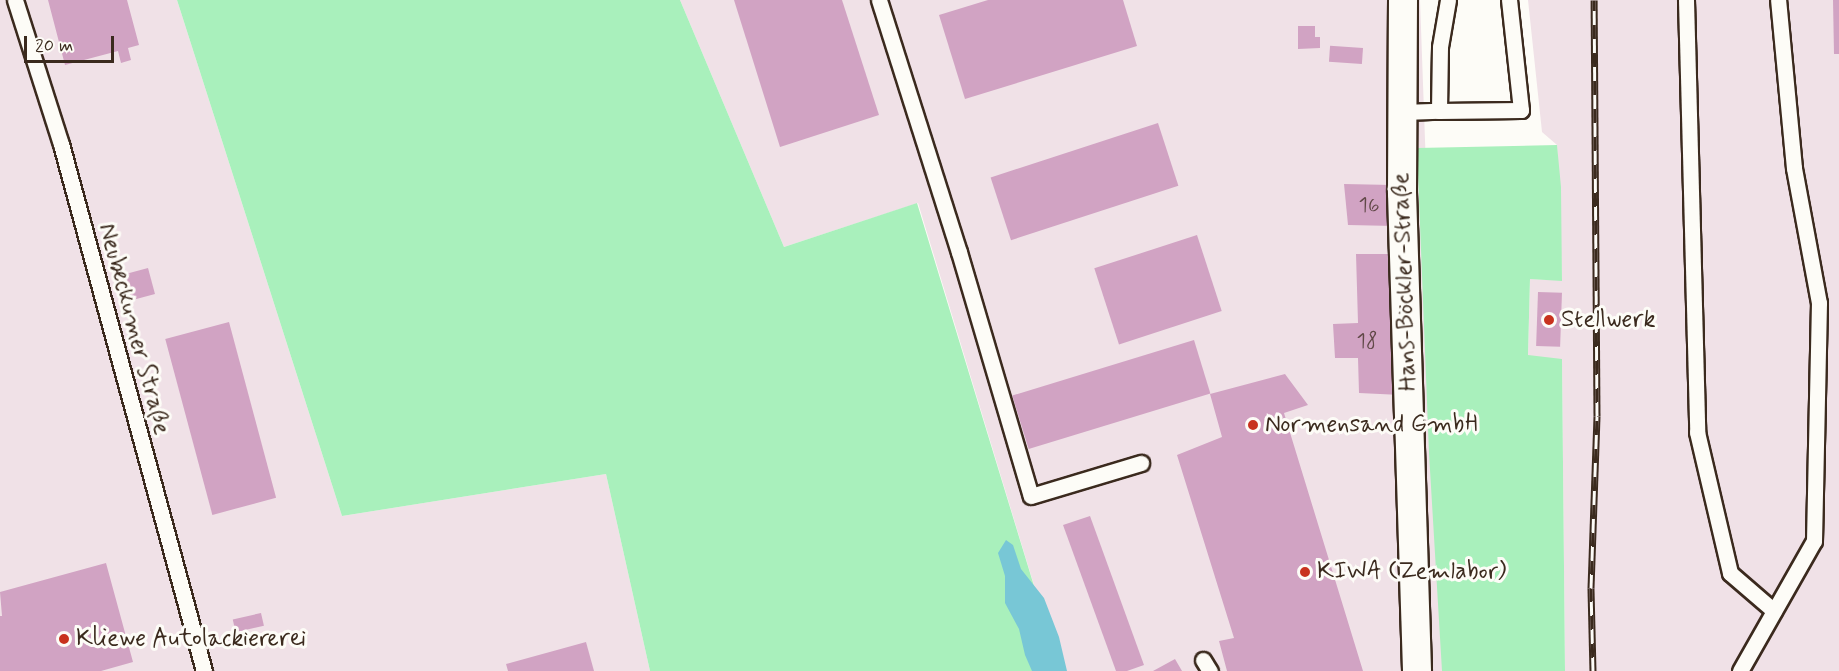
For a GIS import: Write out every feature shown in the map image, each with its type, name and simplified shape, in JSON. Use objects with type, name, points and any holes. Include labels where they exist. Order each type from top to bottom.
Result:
[{"type":"street","name":"Hans-Böckler-Straße","points":[[1402,0],[1402,205],[1417,671]]},
{"type":"lane","name":"Neubeckumer Straße","points":[[15,0],[61,144],[204,671]]},
{"type":"lane","points":[[879,0],[959,252],[1031,496],[1141,463]]},
{"type":"lane","points":[[1439,111],[1440,46],[1448,0]]},
{"type":"lane","points":[[1402,112],[1521,110],[1509,0]]},
{"type":"lane","points":[[1686,0],[1697,432],[1730,573],[1774,611]]},
{"type":"lane","points":[[1740,671],[1814,541],[1819,303],[1794,168],[1778,0]]},
{"type":"shaded area","points":[[0,0],[177,0],[342,516],[606,474],[650,671],[0,671]]},
{"type":"shaded area","points":[[680,0],[1420,0],[1444,671],[1060,671],[918,203],[784,247]]},
{"type":"shaded area","points":[[1528,0],[1839,0],[1839,671],[1565,671],[1562,360],[1528,356],[1530,279],[1562,280],[1557,145],[1542,132]]},
{"type":"green space","points":[[177,0],[680,0],[784,247],[917,203],[1060,671],[650,671],[606,474],[342,516]]},
{"type":"green space","points":[[1557,145],[1561,187],[1562,281],[1530,279],[1528,355],[1562,359],[1565,671],[1442,671],[1429,453],[1417,148]]},
{"type":"water","points":[[1006,540],[1013,545],[1021,569],[1044,598],[1059,637],[1067,671],[1032,671],[1025,655],[1019,629],[1005,603],[1005,576],[998,553]]},
{"type":"building","points":[[48,0],[127,0],[139,45],[128,48],[131,60],[121,63],[118,51],[65,65]]},
{"type":"building","points":[[734,0],[842,0],[879,115],[780,147]]},
{"type":"building","points":[[988,0],[1123,0],[1137,46],[965,99],[939,15]]},
{"type":"building","points":[[1833,0],[1839,0],[1839,54],[1834,54]]},
{"type":"building","points":[[1298,26],[1315,26],[1315,37],[1320,37],[1320,48],[1298,49]]},
{"type":"building","points":[[1330,46],[1363,48],[1362,64],[1329,62]]},
{"type":"building","points":[[1158,123],[1178,186],[1011,240],[991,177]]},
{"type":"building","points":[[1344,184],[1392,185],[1394,226],[1348,225]]},
{"type":"building","points":[[1197,235],[1222,311],[1119,344],[1094,268]]},
{"type":"building","points":[[1356,254],[1396,254],[1401,395],[1359,393],[1358,358],[1335,358],[1333,324],[1358,323]]},
{"type":"building","points":[[148,268],[155,294],[130,301],[123,275]]},
{"type":"building","name":"Stellwerk","points":[[1538,292],[1562,293],[1560,347],[1536,346]]},
{"type":"building","points":[[229,322],[276,498],[212,515],[165,339]]},
{"type":"building","points":[[1194,340],[1210,394],[1029,449],[1012,396]]},
{"type":"building","points":[[1285,374],[1308,405],[1284,413],[1363,671],[1227,671],[1219,641],[1234,638],[1177,455],[1222,437],[1210,394]]},
{"type":"building","points":[[1090,516],[1144,665],[1127,671],[1116,671],[1063,525]]},
{"type":"building","name":"Kliewe Autolackiererei","points":[[106,563],[133,662],[101,671],[0,671],[0,616],[2,616],[0,592]]},
{"type":"building","points":[[261,613],[264,626],[236,632],[233,620]]},
{"type":"building","points":[[586,642],[594,671],[508,671],[506,664]]},
{"type":"building","points":[[1175,659],[1182,671],[1153,671]]},
{"type":"railway","points":[[1593,671],[1591,588],[1597,416],[1594,0]]},
{"type":"place","name":"Stellwerk","points":[[1549,320]]},
{"type":"place","name":"Normensand GmbH","points":[[1253,425]]},
{"type":"place","name":"KIWA (Zemlabor)","points":[[1305,572]]},
{"type":"place","name":"Kliewe Autolackiererei","points":[[64,639]]}]
